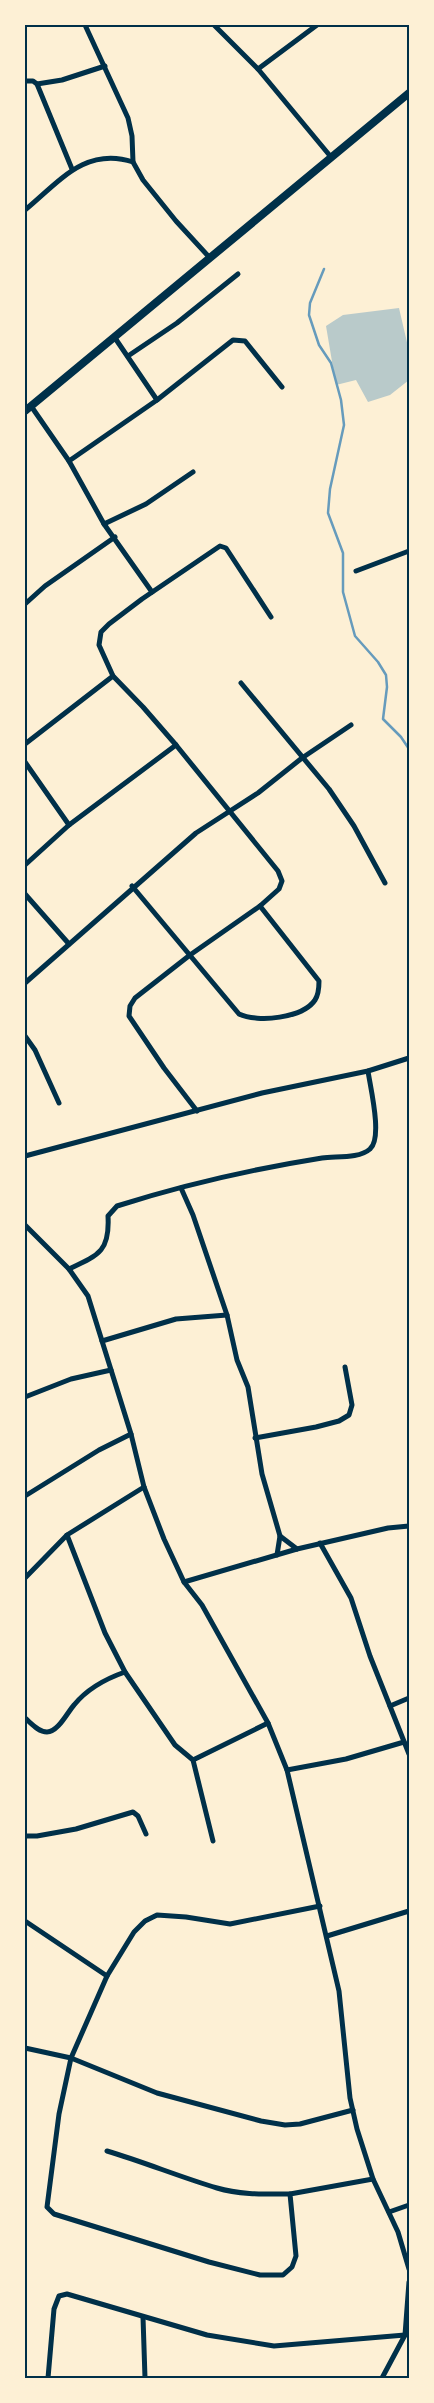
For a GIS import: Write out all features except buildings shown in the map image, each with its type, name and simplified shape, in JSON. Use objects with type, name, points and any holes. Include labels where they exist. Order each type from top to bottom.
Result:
[{"type":"highway","points":[[28,408],[115,338],[277,200],[409,93]]},
{"type":"street","points":[[85,25],[128,118],[132,136],[133,162],[144,180],[176,221],[210,258]]},
{"type":"street","points":[[214,25],[258,69],[331,157]]},
{"type":"street","points":[[258,69],[317,25]]},
{"type":"street","points":[[37,84],[62,80],[105,66]]},
{"type":"street","points":[[25,81],[33,81],[37,84],[72,169]]},
{"type":"street","points":[[25,210],[72,169],[94,161],[122,159],[133,162]]},
{"type":"street","points":[[128,356],[177,323],[238,274]]},
{"type":"street","points":[[115,338],[157,400]]},
{"type":"street","points":[[69,460],[157,400],[233,340],[245,341],[282,387]]},
{"type":"street","points":[[28,408],[69,460],[104,524],[152,592]]},
{"type":"street","points":[[104,524],[146,504],[193,472]]},
{"type":"street","points":[[25,604],[45,586],[114,538]]},
{"type":"street","points":[[197,1111],[164,1068],[129,1016],[130,1006],[135,998],[190,955],[260,906],[279,889],[282,881],[278,871],[176,745],[113,676],[99,645],[101,632],[109,624],[220,546],[226,548],[271,617]]},
{"type":"street","points":[[356,571],[409,551]]},
{"type":"street","points":[[25,744],[113,676]]},
{"type":"street","points":[[241,683],[329,789],[354,826],[384,883]]},
{"type":"street","points":[[25,983],[132,886],[196,833],[258,793],[302,758],[351,725]]},
{"type":"street","points":[[25,865],[68,825],[176,745]]},
{"type":"street","points":[[25,762],[68,825]]},
{"type":"street","points":[[132,886],[239,1014],[249,1019],[286,1016],[306,1009],[315,1000],[319,981],[260,906]]},
{"type":"street","points":[[25,894],[69,944]]},
{"type":"street","points":[[25,1036],[35,1050],[59,1103]]},
{"type":"street","points":[[25,1156],[262,1093],[368,1071],[409,1058]]},
{"type":"street","points":[[69,1269],[90,1259],[106,1245],[109,1235],[108,1216],[117,1206],[181,1188],[323,1158],[360,1154],[371,1149],[374,1144],[375,1111],[368,1071]]},
{"type":"street","points":[[181,1188],[193,1215],[227,1315],[237,1360],[252,1404],[255,1438],[262,1474],[280,1536],[278,1555]]},
{"type":"street","points":[[25,1225],[69,1269],[88,1296],[131,1434],[144,1487],[164,1538],[184,1582],[202,1606],[268,1723],[287,1770],[339,1991],[353,2110],[357,2129],[373,2179],[398,2232],[409,2269]]},
{"type":"street","points":[[102,1341],[176,1320],[227,1315]]},
{"type":"street","points":[[255,1438],[316,1427],[339,1421],[349,1415],[352,1405],[345,1367]]},
{"type":"street","points":[[25,1396],[71,1379],[111,1370]]},
{"type":"street","points":[[25,1496],[99,1450],[131,1434]]},
{"type":"street","points":[[25,1578],[67,1535],[144,1487]]},
{"type":"street","points":[[184,1582],[297,1549],[388,1528],[409,1526]]},
{"type":"street","points":[[67,1535],[105,1633],[125,1672],[174,1745],[193,1760],[213,1841]]},
{"type":"street","points":[[280,1536],[297,1549]]},
{"type":"street","points":[[320,1544],[351,1598],[370,1656],[409,1754]]},
{"type":"street","points":[[25,1718],[39,1730],[47,1732],[54,1730],[75,1703],[103,1680],[125,1672]]},
{"type":"street","points":[[390,1706],[409,1698]]},
{"type":"street","points":[[193,1760],[268,1723]]},
{"type":"street","points":[[287,1770],[346,1759],[404,1742]]},
{"type":"street","points":[[25,1836],[38,1836],[76,1829],[133,1812],[138,1816],[146,1834]]},
{"type":"street","points":[[290,2194],[296,2256],[292,2267],[283,2275],[260,2275],[226,2266],[54,2214],[47,2207],[46,2198],[71,2058],[107,1976],[134,1932],[145,1921],[157,1915],[186,1916],[230,1924],[320,1906]]},
{"type":"street","points":[[327,1936],[409,1911]]},
{"type":"street","points":[[25,1921],[107,1976]]},
{"type":"street","points":[[25,2048],[71,2058],[157,2093],[261,2121],[284,2125],[300,2124],[353,2110]]},
{"type":"street","points":[[107,2151],[219,2189],[290,2194],[373,2179]]},
{"type":"street","points":[[388,2212],[409,2205]]},
{"type":"street","points":[[382,2378],[405,2335],[409,2282]]},
{"type":"street","points":[[48,2378],[54,2309],[59,2296],[67,2294],[207,2335],[274,2346],[405,2335]]},
{"type":"street","points":[[143,2317],[145,2378]]},
{"type":"shaded area","points":[[399,308],[409,351],[409,380],[390,395],[368,402],[356,380],[336,385],[326,326],[343,315]]},
{"type":"waterway","points":[[324,269],[310,303],[309,315],[319,345],[331,363],[341,400],[344,425],[330,489],[328,513],[343,553],[343,592],[355,636],[378,662],[386,675],[387,687],[383,719],[401,737],[409,749]]}]
